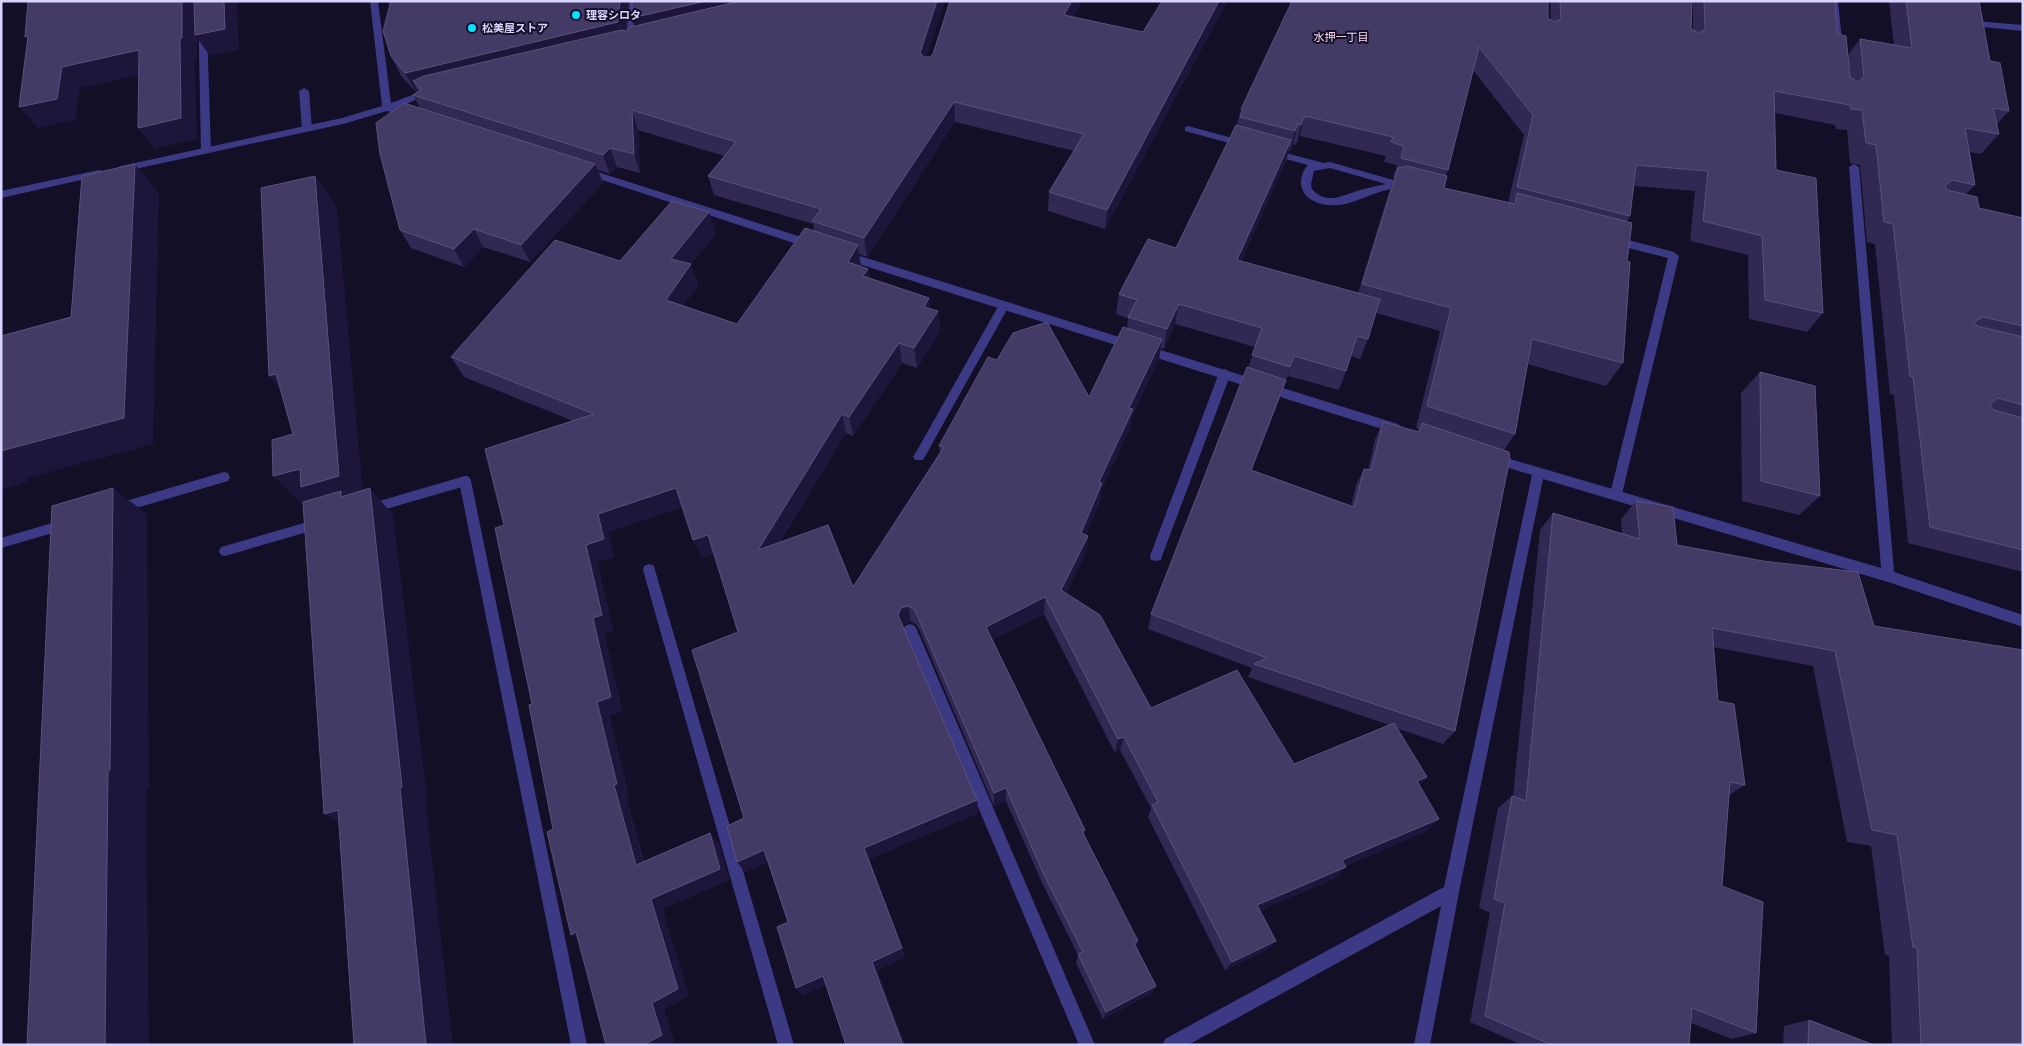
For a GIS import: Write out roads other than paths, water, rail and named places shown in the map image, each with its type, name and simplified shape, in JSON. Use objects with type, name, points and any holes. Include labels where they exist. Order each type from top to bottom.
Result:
[{"type":"street","points":[[202,1],[206,151]]},
{"type":"street","points":[[374,1],[387,108]]},
{"type":"street","points":[[631,46],[633,1]]},
{"type":"street","points":[[1834,1],[1839,58]]},
{"type":"street","points":[[1976,24],[2023,28]]},
{"type":"street","points":[[1,195],[307,129],[387,108],[440,90]]},
{"type":"street","points":[[304,91],[307,129]]},
{"type":"street","points":[[387,108],[414,116]]},
{"type":"street","points":[[1188,129],[1321,165]]},
{"type":"street","points":[[1398,185],[1340,202],[1327,201],[1313,196],[1305,188],[1304,180],[1310,168],[1330,165],[1417,190]]},
{"type":"street","points":[[1854,167],[1888,576]]},
{"type":"street","points":[[574,168],[1004,306],[1225,373],[1405,431]]},
{"type":"street","points":[[1606,238],[1674,256],[1616,494]]},
{"type":"street","points":[[919,457],[1004,306]]},
{"type":"street","points":[[1156,556],[1225,373]]},
{"type":"street","points":[[1481,455],[1538,474],[1616,494],[1888,576],[2023,621]]},
{"type":"street","points":[[1422,1045],[1451,892],[1538,474]]},
{"type":"street","points":[[104,513],[224,477]]},
{"type":"street","points":[[357,513],[466,481],[579,1045]]},
{"type":"street","points":[[1,543],[76,521]]},
{"type":"street","points":[[225,551],[329,521]]},
{"type":"street","points":[[649,570],[786,1045]]},
{"type":"street","points":[[910,630],[1087,1045]]},
{"type":"street","points":[[1171,1045],[1451,892]]},
{"type":"place","name":"理容シロタ","points":[[576,15]]},
{"type":"place","name":"松美屋ストア","points":[[472,28]]},
{"type":"district","name":"水押一丁目","points":[[1341,37]]}]
